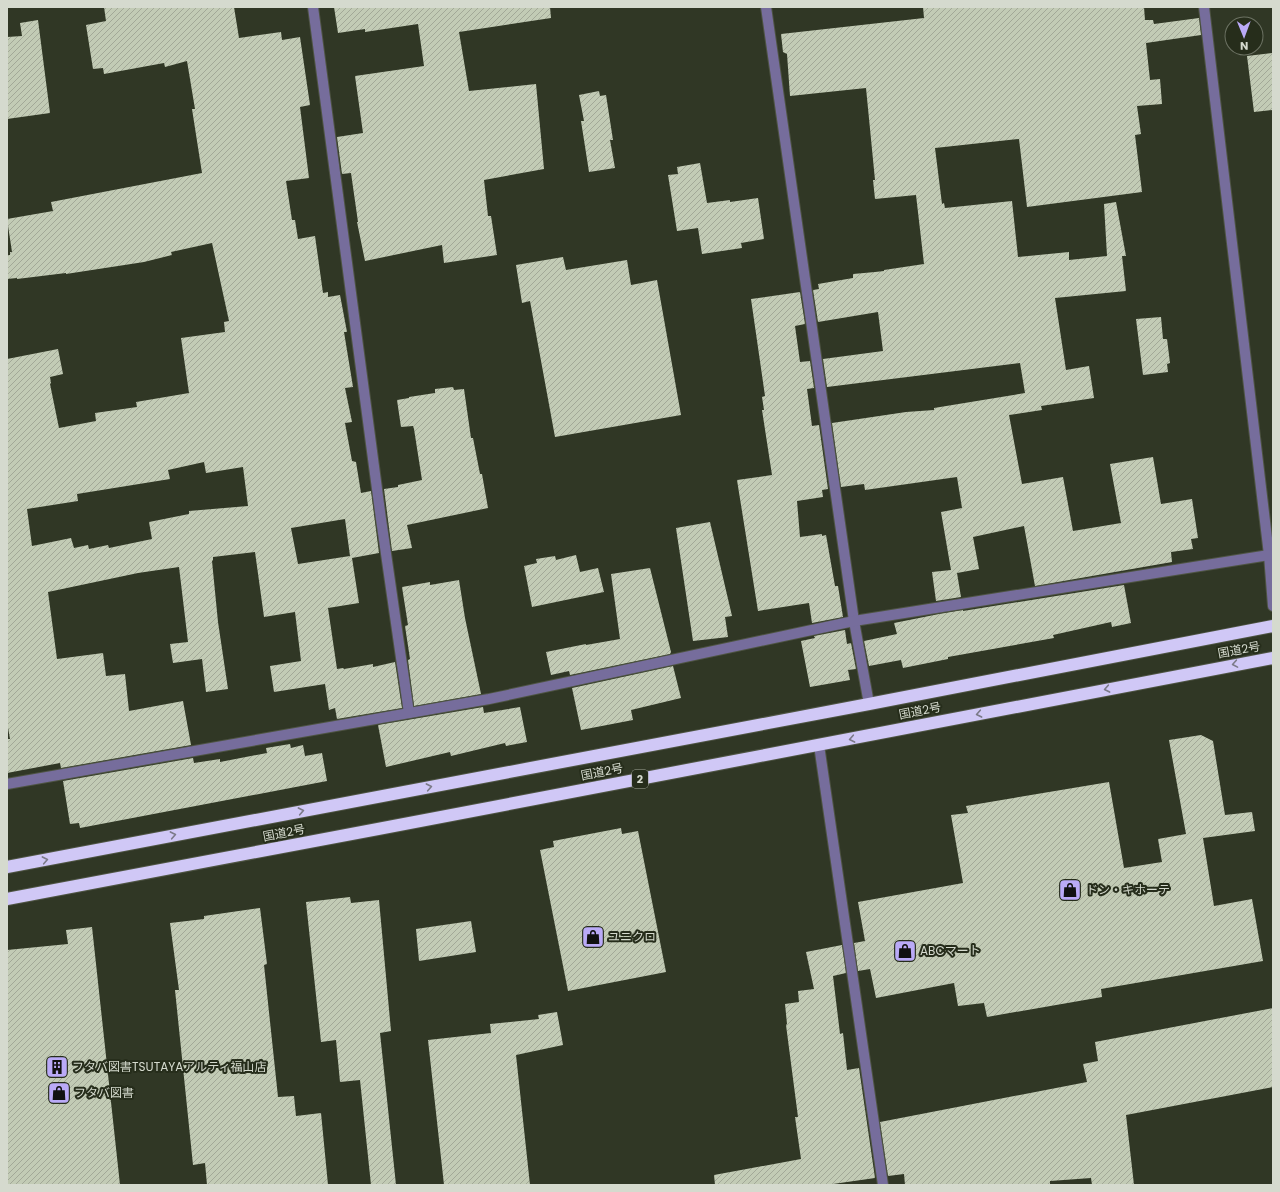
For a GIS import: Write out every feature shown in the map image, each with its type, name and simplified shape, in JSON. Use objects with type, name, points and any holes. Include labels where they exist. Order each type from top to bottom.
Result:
[{"type":"highway","name":"国道2号","points":[[7,867],[1273,626]]},
{"type":"highway","name":"国道2号","points":[[7,899],[1273,658]]},
{"type":"street","points":[[313,7],[381,519],[409,713]]},
{"type":"street","points":[[766,7],[854,621],[869,704]]},
{"type":"street","points":[[1204,7],[1269,555],[1273,606]]},
{"type":"street","points":[[7,784],[496,697],[854,621],[1269,555]]},
{"type":"street","points":[[819,745],[883,1185]]},
{"type":"building","points":[[104,7],[234,7],[239,38],[281,32],[282,40],[300,37],[310,105],[300,107],[309,178],[286,181],[292,220],[295,220],[298,239],[315,236],[323,293],[328,292],[328,297],[340,295],[347,332],[344,332],[353,387],[345,388],[352,422],[345,423],[352,461],[356,462],[361,493],[371,491],[379,553],[352,558],[359,603],[328,608],[337,669],[373,664],[373,667],[395,662],[402,708],[337,719],[335,708],[329,710],[325,684],[274,692],[270,666],[301,661],[295,612],[264,617],[255,552],[213,557],[212,561],[218,622],[228,689],[206,692],[202,659],[173,663],[170,644],[188,642],[179,567],[138,573],[48,592],[57,659],[103,653],[106,676],[125,674],[129,711],[183,701],[191,745],[61,768],[60,763],[7,773],[7,739],[10,739],[7,722],[7,359],[58,349],[63,374],[50,377],[50,384],[59,428],[96,421],[95,413],[137,407],[136,402],[189,393],[181,338],[225,332],[224,322],[229,321],[212,243],[171,252],[172,255],[144,262],[66,274],[7,279],[7,255],[10,255],[10,252],[12,252],[7,219],[53,211],[51,202],[202,173],[192,109],[195,109],[187,61],[165,67],[164,63],[104,74],[103,68],[93,69],[86,25],[106,21]],"holes":[[[204,462],[206,473],[243,467],[248,506],[189,511],[189,514],[149,522],[152,539],[109,548],[108,545],[89,549],[88,545],[74,548],[71,538],[32,546],[27,509],[78,501],[77,494],[170,479],[168,470]],[[345,519],[350,556],[298,564],[291,528]]]},
{"type":"building","points":[[334,7],[550,7],[551,18],[459,32],[469,91],[536,84],[544,169],[484,180],[488,216],[491,216],[497,255],[444,263],[442,245],[365,261],[357,222],[351,173],[342,174],[337,137],[363,133],[355,76],[424,66],[418,24],[365,32],[365,29],[338,33]]},
{"type":"building","points":[[923,7],[1144,7],[1145,20],[1153,20],[1154,24],[1199,18],[1201,35],[1146,43],[1150,80],[1160,79],[1162,104],[1137,106],[1141,134],[1135,135],[1142,192],[1027,207],[1019,139],[935,148],[942,204],[944,203],[945,208],[1012,201],[1018,257],[1069,252],[1069,260],[1107,256],[1104,204],[1116,202],[1126,256],[1122,256],[1126,291],[1055,298],[1066,370],[1089,366],[1094,398],[1041,406],[1042,410],[1009,415],[1022,484],[1063,477],[1073,531],[1121,523],[1110,464],[1153,457],[1161,504],[1192,499],[1198,538],[1191,539],[1193,549],[1171,552],[1172,562],[1035,586],[1024,526],[973,537],[979,569],[957,573],[961,597],[936,601],[932,572],[951,570],[941,512],[962,508],[957,477],[865,490],[864,484],[841,487],[832,423],[906,412],[934,410],[934,408],[1025,393],[1020,363],[827,387],[823,359],[883,351],[878,312],[818,322],[813,290],[819,289],[818,284],[853,278],[853,274],[884,271],[924,264],[916,195],[875,199],[873,180],[875,180],[866,88],[790,96],[787,54],[783,52],[781,34],[924,18]]},
{"type":"building","points":[[38,20],[50,113],[7,119],[7,37],[22,36],[20,23]]},
{"type":"building","points":[[1273,53],[1273,110],[1254,112],[1247,56],[1264,56],[1264,54]]},
{"type":"building","points":[[599,91],[600,96],[606,95],[613,140],[610,140],[615,168],[589,172],[581,121],[584,121],[579,95]]},
{"type":"building","points":[[700,163],[707,203],[730,200],[730,202],[758,198],[764,239],[741,243],[742,248],[702,254],[698,228],[677,231],[668,175],[678,174],[677,167]]},
{"type":"building","points":[[563,257],[566,270],[627,260],[631,285],[657,280],[681,415],[555,437],[530,301],[522,303],[516,265]]},
{"type":"building","points":[[800,292],[805,324],[795,326],[800,362],[810,361],[814,388],[807,389],[812,426],[819,425],[828,489],[822,490],[823,497],[797,501],[800,537],[822,534],[822,536],[826,535],[835,586],[838,586],[843,617],[812,623],[809,603],[758,611],[737,480],[772,475],[762,410],[764,410],[762,397],[765,396],[751,299]]},
{"type":"building","points":[[1161,317],[1163,339],[1167,339],[1170,363],[1167,364],[1168,372],[1143,375],[1136,319]]},
{"type":"building","points":[[453,387],[454,390],[464,389],[471,438],[473,438],[480,474],[482,474],[488,508],[407,525],[412,548],[392,551],[384,489],[398,487],[398,485],[422,480],[414,429],[413,426],[401,427],[397,400],[435,393],[435,389]]},
{"type":"building","points":[[710,522],[732,616],[725,617],[728,637],[693,641],[676,528]]},
{"type":"building","points":[[576,555],[580,572],[598,568],[604,592],[532,607],[524,566],[537,563],[536,559],[555,556],[556,560]]},
{"type":"building","points":[[650,568],[671,652],[670,654],[570,675],[569,671],[551,675],[546,652],[620,639],[611,574]]},
{"type":"building","points":[[459,580],[465,618],[481,694],[414,706],[408,660],[410,659],[405,626],[408,625],[402,587],[430,582],[430,585]]},
{"type":"building","points":[[1124,585],[1131,623],[1112,627],[1111,622],[1053,635],[1054,638],[948,657],[948,659],[903,668],[901,660],[869,666],[864,641],[897,634],[894,623],[963,610]]},
{"type":"building","points":[[845,630],[847,644],[851,643],[856,669],[848,670],[850,680],[810,687],[801,641],[815,638],[814,636]]},
{"type":"building","points":[[673,666],[681,698],[631,710],[633,720],[581,730],[572,688]]},
{"type":"building","points":[[483,707],[484,713],[520,707],[527,742],[506,746],[505,743],[451,756],[450,752],[386,767],[378,725]]},
{"type":"building","points":[[1201,735],[1213,741],[1225,815],[1252,812],[1255,831],[1203,838],[1214,906],[1252,899],[1263,961],[1101,989],[1102,997],[987,1017],[984,1003],[958,1006],[954,983],[876,998],[870,969],[858,971],[854,943],[865,941],[858,902],[963,883],[951,815],[968,813],[966,806],[1109,782],[1124,868],[1162,862],[1158,839],[1186,834],[1169,740]]},
{"type":"building","points":[[290,744],[291,748],[303,745],[305,756],[322,753],[327,781],[80,828],[79,823],[70,824],[63,781],[193,758],[194,763],[220,759],[220,762],[267,753],[266,748]]},
{"type":"building","points":[[621,828],[622,834],[638,831],[666,972],[568,991],[540,850],[554,847],[553,841]]},
{"type":"building","points":[[350,897],[351,903],[379,900],[391,1031],[380,1033],[396,1185],[371,1185],[360,1080],[340,1082],[336,1040],[321,1042],[306,902]]},
{"type":"building","points":[[260,908],[267,964],[264,965],[278,1097],[294,1096],[296,1116],[321,1113],[328,1185],[207,1185],[205,1163],[193,1165],[175,990],[179,990],[170,923],[204,919],[204,916]]},
{"type":"building","points":[[471,921],[476,952],[419,961],[416,929]]},
{"type":"building","name":"フタバ図書TSUTAYAアルティ福山店","points":[[92,927],[120,1185],[7,1185],[7,950],[68,944],[66,930]]},
{"type":"building","points":[[842,945],[846,973],[833,976],[840,1034],[843,1033],[847,1070],[859,1068],[875,1178],[826,1185],[715,1185],[714,1175],[801,1159],[795,1117],[798,1117],[786,1025],[785,1004],[799,1002],[798,991],[814,989],[806,952]]},
{"type":"building","points":[[1273,1008],[1273,1087],[1126,1115],[1134,1185],[1092,1185],[1091,1178],[1050,1181],[1050,1185],[905,1185],[904,1174],[888,1176],[880,1122],[1087,1082],[1083,1064],[1098,1061],[1095,1042]]},
{"type":"building","points":[[557,1012],[563,1045],[516,1055],[530,1185],[444,1185],[428,1040],[491,1033],[490,1024],[539,1019],[538,1015]]},
{"type":"place","name":"ドン・キホーテ","points":[[1070,890]]},
{"type":"place","name":"ユニクロ","points":[[593,937]]},
{"type":"place","name":"ABCマート","points":[[905,951]]},
{"type":"place","name":"フタバ図書TSUTAYAアルティ福山店","points":[[57,1067]]},
{"type":"place","name":"フタバ図書","points":[[59,1093]]}]
